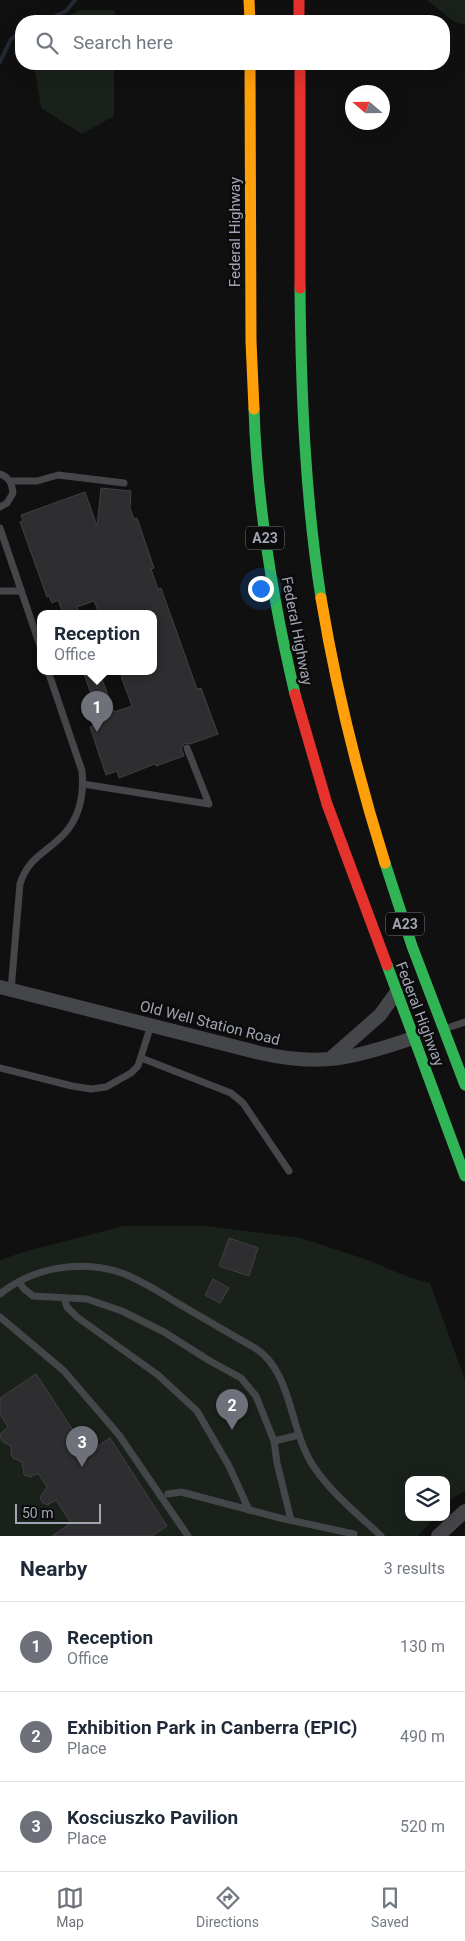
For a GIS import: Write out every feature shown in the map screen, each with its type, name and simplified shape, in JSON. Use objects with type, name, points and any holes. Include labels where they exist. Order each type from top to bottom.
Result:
[{"type":"highway","points":[[250,0],[250,15]]},
{"type":"highway","points":[[299,0],[299,15]]},
{"type":"highway","name":"Federal Highway","points":[[250,70],[252,392],[255,446],[266,550],[285,653],[311,754],[341,846],[465,1176]]},
{"type":"highway","name":"Federal Highway","points":[[300,70],[302,399],[310,519],[318,579],[340,698],[396,899],[465,1086]]},
{"type":"highway","points":[[413,1038],[444,1029]]},
{"type":"street","name":"Old Well Station Road","points":[[5,989],[282,1058],[298,1060],[330,1060],[366,1054],[413,1038]]},
{"type":"street","points":[[330,1060],[380,1015],[396,993]]},
{"type":"street","points":[[438,1536],[465,1511]]},
{"type":"lane","points":[[0,474],[7,477],[10,481],[13,493],[7,503],[0,507]]},
{"type":"lane","points":[[10,481],[37,481],[58,476],[124,483]]},
{"type":"lane","points":[[0,528],[37,637]]},
{"type":"lane","points":[[0,553],[9,554]]},
{"type":"lane","points":[[0,591],[21,591]]},
{"type":"lane","points":[[5,989],[23,872],[30,862],[65,833],[78,811],[83,784],[82,771],[49,675]]},
{"type":"lane","points":[[83,784],[209,804],[187,748]]},
{"type":"lane","points":[[444,1029],[465,1022]]},
{"type":"lane","points":[[0,1068],[43,1080],[91,1089],[106,1086],[119,1080],[138,1066],[150,1025]]},
{"type":"lane","points":[[457,1064],[462,1052]]},
{"type":"lane","points":[[141,1058],[231,1093],[242,1103],[289,1171]]},
{"type":"lane","points":[[0,1294],[41,1271],[75,1266],[106,1269],[139,1280],[262,1352],[278,1372],[299,1435],[313,1466],[328,1486],[381,1536]]},
{"type":"lane","points":[[19,1282],[33,1296],[87,1299],[122,1311],[164,1332],[210,1362],[241,1378],[256,1396],[274,1441],[277,1463],[292,1520]]},
{"type":"lane","points":[[64,1298],[67,1307],[77,1317],[158,1376],[197,1412],[229,1466],[249,1510]]},
{"type":"lane","points":[[0,1317],[64,1371],[112,1428],[188,1536]]},
{"type":"lane","points":[[274,1441],[299,1435]]},
{"type":"lane","points":[[168,1494],[182,1492],[249,1510],[354,1534]]},
{"type":"shaded area","points":[[427,0],[465,0],[465,25],[453,21],[450,19],[450,15],[446,15]]},
{"type":"shaded area","points":[[80,10],[115,10],[115,15],[70,15]]},
{"type":"shaded area","points":[[35,70],[114,70],[114,116],[82,134],[41,108]]},
{"type":"shaded area","points":[[124,1226],[206,1226],[301,1238],[368,1260],[408,1277],[430,1283],[465,1380],[465,1491],[450,1500],[450,1476],[405,1476],[405,1521],[431,1521],[418,1536],[0,1536],[0,1260],[27,1251]]},
{"type":"building","points":[[101,488],[131,491],[130,508],[134,519],[137,518],[154,568],[151,569],[158,589],[161,588],[197,689],[201,688],[218,734],[190,744],[185,743],[181,748],[184,756],[156,766],[155,764],[119,778],[117,771],[106,775],[90,727],[101,723],[84,675],[100,675],[114,712],[132,706],[121,676],[157,675],[157,610],[98,610],[94,601],[77,607],[78,610],[62,610],[58,600],[52,603],[49,596],[47,597],[20,522],[23,521],[21,515],[85,492],[97,526]]},
{"type":"building","points":[[229,1238],[258,1248],[249,1276],[219,1266]]},
{"type":"building","points":[[213,1279],[229,1288],[220,1303],[205,1295]]},
{"type":"building","points":[[36,1374],[88,1453],[110,1438],[167,1526],[152,1536],[52,1536],[71,1523],[56,1500],[47,1505],[42,1502],[40,1497],[47,1487],[38,1473],[30,1477],[24,1475],[22,1462],[13,1458],[11,1446],[3,1442],[0,1437],[1,1433],[8,1427],[0,1414],[0,1398]]},
{"type":"waterway","points":[[58,15],[66,11],[75,0]]},
{"type":"waterway","points":[[0,62],[11,39],[15,37]]},
{"type":"traffic: fast","points":[[300,288],[305,444],[311,521],[321,598]]},
{"type":"traffic: fast","points":[[254,409],[262,517],[267,553],[295,694]]},
{"type":"traffic: fast","points":[[385,863],[412,946],[465,1085]]},
{"type":"traffic: fast","points":[[387,965],[465,1176]]},
{"type":"traffic: slow","points":[[249,0],[250,15]]},
{"type":"traffic: slow","points":[[250,70],[251,341],[254,409]]},
{"type":"traffic: slow","points":[[321,598],[348,732],[385,863]]},
{"type":"traffic: jam","points":[[299,0],[299,15]]},
{"type":"traffic: jam","points":[[300,70],[300,288]]},
{"type":"traffic: jam","points":[[295,694],[327,804],[387,965]]},
{"type":"place","name":"Reception","points":[[97,732]]},
{"type":"place","name":"Exhibition Park in Canberra (EPIC)","points":[[232,1430]]},
{"type":"place","name":"Kosciuszko Pavilion","points":[[82,1467]]}]
